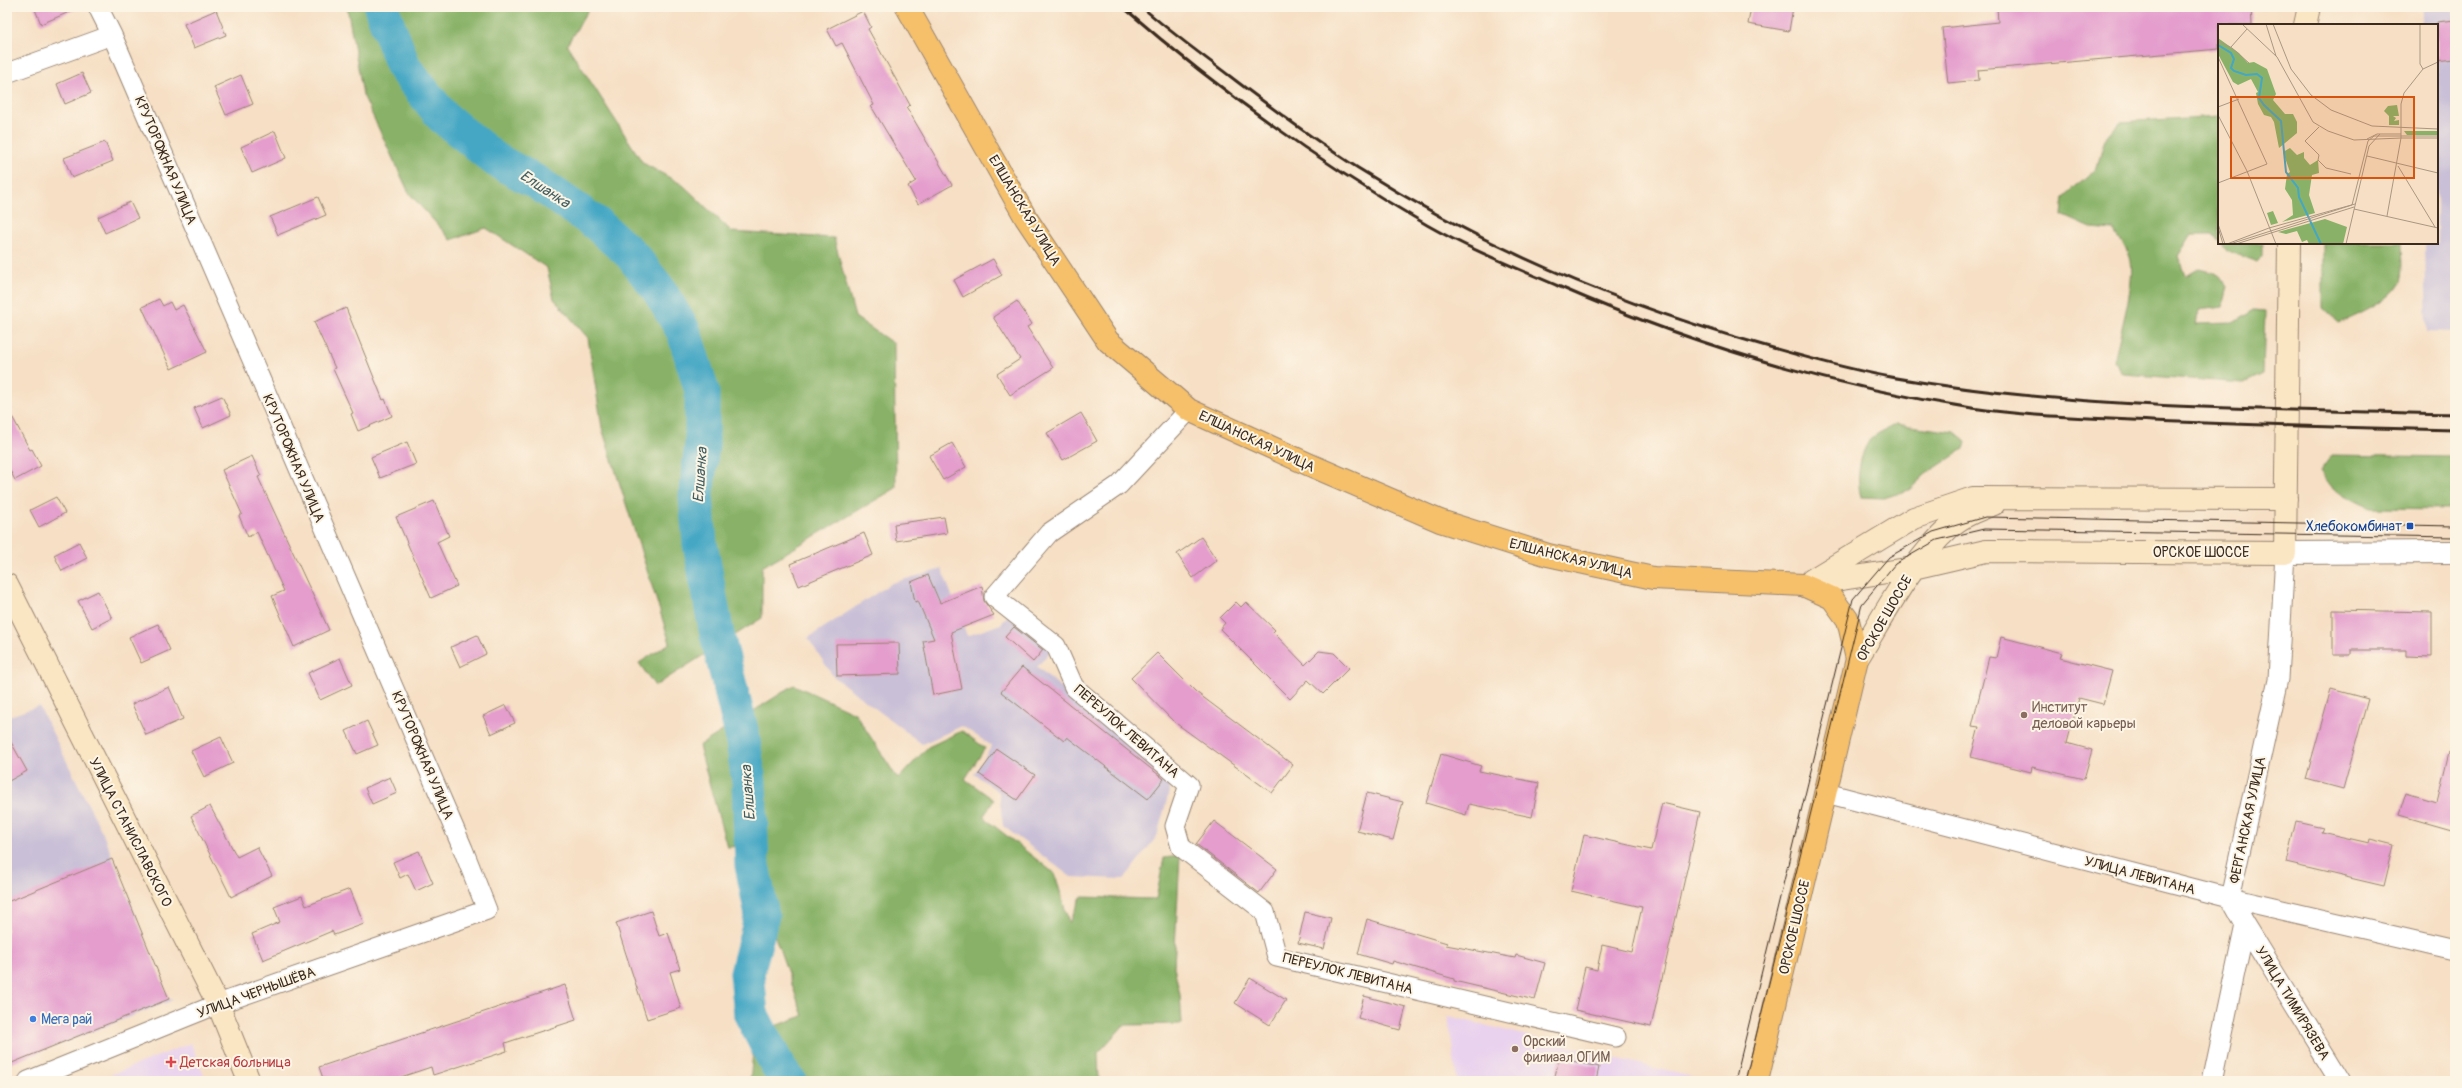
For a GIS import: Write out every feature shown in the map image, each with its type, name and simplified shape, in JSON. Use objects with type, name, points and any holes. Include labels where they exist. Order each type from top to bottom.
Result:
[{"type":"main road","name":"ЕЛШАНСКАЯ УЛИЦА","points":[[907,7],[1026,218],[1108,341],[1189,410],[1310,465],[1440,521],[1548,555],[1653,578],[1803,585]]},
{"type":"main road","points":[[2305,24],[2309,7]]},
{"type":"main road","points":[[2285,552],[2289,244]]},
{"type":"main road","points":[[1803,585],[1913,568],[1951,526],[1972,512],[2013,497]]},
{"type":"main road","points":[[1803,585],[1914,518],[1973,498],[2286,499]]},
{"type":"main road","name":"ОРСКОЕ ШОССЕ","points":[[1757,1081],[1857,659],[1913,568],[1986,551],[2285,552]]},
{"type":"main road","name":"УЛИЦА СТАНИСЛАВСКОГО","points":[[7,585],[218,1004],[249,1081]]},
{"type":"main road","points":[[1803,585],[1832,598],[1848,620],[1857,659]]},
{"type":"street","name":"КРУТОРОЖНАЯ УЛИЦА","points":[[98,7],[112,35],[460,842],[487,910]]},
{"type":"street","points":[[7,73],[112,35]]},
{"type":"street","name":"ПЕРЕУЛОК ЛЕВИТАНА","points":[[1189,410],[1119,485],[1049,533],[994,597],[1056,646],[1074,687],[1189,785],[1174,826],[1181,847],[1265,912],[1277,957],[1616,1037]]},
{"type":"street","name":"ОРСКОЕ ШОССЕ","points":[[2285,552],[2455,552]]},
{"type":"street","name":"ФЕРГАНСКАЯ УЛИЦА","points":[[2245,925],[2230,898],[2278,679],[2285,552]]},
{"type":"street","name":"УЛИЦА ЛЕВИТАНА","points":[[1826,793],[2230,898],[2455,950]]},
{"type":"street","name":"УЛИЦА ЧЕРНЫШЁВА","points":[[28,1081],[218,1004],[487,910]]},
{"type":"street","points":[[2212,1081],[2245,925]]},
{"type":"street","name":"УЛИЦА ТИМИРЯЗЕВА","points":[[2245,925],[2341,1081]]},
{"type":"shaded area","points":[[2425,7],[2455,7],[2455,332],[2427,331],[2425,244],[2438,244],[2438,24],[2421,24]]},
{"type":"shaded area","points":[[942,569],[967,636],[1001,624],[1011,612],[1053,648],[1037,667],[1172,781],[1157,836],[1124,879],[1071,877],[1003,826],[999,792],[974,774],[992,746],[962,726],[922,744],[833,676],[808,638],[892,583]]},
{"type":"shaded area","points":[[39,706],[103,834],[169,999],[173,1000],[7,1065],[7,717]]},
{"type":"shaded area","name":"Орский филиаал ОГИМ","points":[[1448,1016],[1707,1081],[1457,1081]]},
{"type":"shaded area","name":"Детская больница","points":[[191,1043],[206,1081],[95,1081]]},
{"type":"green space","points":[[347,7],[590,7],[567,45],[643,163],[683,185],[732,232],[834,238],[855,317],[894,344],[896,488],[762,567],[762,618],[655,686],[639,663],[670,643],[602,428],[588,338],[554,299],[547,268],[486,228],[451,240],[409,193],[363,95]]},
{"type":"green space","points":[[2218,116],[2218,241],[2213,234],[2192,234],[2178,256],[2185,276],[2199,269],[2219,274],[2227,287],[2222,307],[2199,310],[2196,324],[2233,323],[2254,310],[2265,311],[2263,374],[2244,383],[2123,374],[2114,361],[2131,279],[2132,267],[2129,254],[2113,230],[2091,228],[2062,215],[2064,197],[2097,167],[2105,139],[2120,122]]},
{"type":"green space","points":[[2221,244],[2263,244],[2263,256],[2257,262],[2227,251]]},
{"type":"green space","points":[[2323,244],[2402,244],[2402,277],[2399,285],[2385,299],[2366,311],[2339,323],[2323,308]]},
{"type":"green space","points":[[1896,424],[1955,432],[1966,441],[1964,449],[1926,474],[1909,490],[1884,498],[1861,497],[1859,490],[1859,468],[1866,447],[1874,436]]},
{"type":"green space","points":[[2332,455],[2455,457],[2455,509],[2370,508],[2334,490],[2320,471]]},
{"type":"green space","points":[[794,685],[855,713],[898,779],[928,747],[962,731],[985,748],[965,779],[994,800],[983,817],[1055,874],[1069,923],[1081,897],[1156,899],[1164,858],[1180,856],[1174,967],[1180,995],[1182,1024],[1124,1025],[1098,1053],[1099,1081],[750,1081],[755,1033],[803,1016],[743,846],[727,847],[699,746]]},
{"type":"building","points":[[34,7],[81,7],[41,24]]},
{"type":"building","points":[[1751,7],[1793,7],[1789,31],[1748,24]]},
{"type":"building","points":[[1997,7],[2251,7],[2252,24],[2218,24],[2218,49],[1978,70],[1979,80],[1948,83],[1942,28],[1998,22]]},
{"type":"building","points":[[216,10],[226,35],[194,48],[184,24]]},
{"type":"building","points":[[863,11],[871,27],[868,29],[910,105],[907,108],[952,185],[918,204],[908,186],[916,181],[871,106],[874,105],[842,43],[836,46],[827,29]]},
{"type":"building","points":[[2455,20],[2455,59],[2438,61],[2437,22]]},
{"type":"building","points":[[82,73],[91,93],[65,104],[57,84]]},
{"type":"building","points":[[241,75],[253,104],[226,115],[214,87]]},
{"type":"building","points":[[275,131],[286,158],[252,173],[241,147]]},
{"type":"building","points":[[105,142],[113,161],[72,178],[64,158]]},
{"type":"building","points":[[318,197],[326,215],[278,235],[270,217]]},
{"type":"building","points":[[130,202],[138,218],[105,233],[98,217]]},
{"type":"building","points":[[993,259],[1002,275],[963,297],[954,280]]},
{"type":"building","points":[[159,299],[163,306],[170,302],[174,310],[183,305],[207,352],[171,369],[142,307]]},
{"type":"building","points":[[1017,301],[1032,324],[1027,327],[1053,368],[1010,395],[997,374],[1020,359],[993,317]]},
{"type":"building","points":[[346,308],[383,400],[385,399],[392,416],[358,431],[351,414],[353,413],[333,369],[335,368],[314,322]]},
{"type":"building","points":[[222,396],[231,415],[203,428],[194,408]]},
{"type":"building","points":[[7,407],[30,450],[32,449],[41,466],[15,480],[7,465]]},
{"type":"building","points":[[1081,413],[1097,441],[1063,460],[1047,433]]},
{"type":"building","points":[[407,442],[416,464],[380,478],[371,457]]},
{"type":"building","points":[[952,443],[966,467],[943,480],[929,456]]},
{"type":"building","points":[[252,456],[261,476],[258,477],[329,630],[294,647],[272,596],[284,591],[257,532],[248,537],[239,516],[242,514],[222,470]]},
{"type":"building","points":[[56,497],[65,513],[39,527],[30,510]]},
{"type":"building","points":[[434,501],[449,536],[437,542],[457,586],[431,598],[396,517]]},
{"type":"building","points":[[944,517],[947,533],[896,541],[894,524]]},
{"type":"building","points":[[864,533],[873,555],[799,586],[790,564]]},
{"type":"building","points":[[1201,537],[1217,560],[1193,578],[1177,554]]},
{"type":"building","points":[[79,542],[87,558],[62,571],[54,555]]},
{"type":"building","points":[[928,575],[940,603],[982,586],[984,601],[994,615],[951,632],[962,689],[933,695],[923,641],[934,639],[918,601],[915,602],[911,582]]},
{"type":"building","points":[[98,591],[112,618],[92,628],[78,601]]},
{"type":"building","points":[[1236,602],[1241,607],[1246,602],[1275,630],[1273,632],[1305,665],[1319,651],[1334,653],[1349,668],[1323,694],[1308,680],[1290,699],[1220,629],[1225,623],[1220,618]]},
{"type":"building","points":[[2333,610],[2432,612],[2432,657],[2406,656],[2406,650],[2351,650],[2351,655],[2333,655]]},
{"type":"building","points":[[158,624],[170,650],[141,663],[129,637]]},
{"type":"building","points":[[1014,627],[1043,650],[1033,662],[1005,637]]},
{"type":"building","points":[[477,635],[486,654],[460,667],[451,647]]},
{"type":"building","name":"Институт деловой карьеры","points":[[2001,637],[2062,653],[2060,658],[2112,671],[2103,704],[2079,698],[2067,743],[2092,750],[2084,779],[2032,767],[2031,772],[1971,757],[1979,727],[1972,726],[1989,657],[1996,658]]},
{"type":"building","points":[[899,643],[900,674],[837,676],[836,644]]},
{"type":"building","points":[[1157,653],[1196,692],[1293,765],[1272,793],[1173,721],[1131,678]]},
{"type":"building","points":[[340,658],[352,685],[320,700],[308,673]]},
{"type":"building","points":[[1022,667],[1164,779],[1148,799],[1067,737],[1064,741],[1001,692]]},
{"type":"building","points":[[169,687],[183,719],[146,735],[132,704]]},
{"type":"building","points":[[2331,689],[2368,699],[2343,789],[2306,779]]},
{"type":"building","points":[[506,705],[515,723],[491,734],[483,716]]},
{"type":"building","points":[[367,721],[378,745],[357,754],[346,731]]},
{"type":"building","points":[[7,735],[27,771],[7,782]]},
{"type":"building","points":[[221,737],[233,763],[204,777],[191,751]]},
{"type":"building","points":[[997,749],[1035,775],[1017,800],[979,774]]},
{"type":"building","points":[[2449,752],[2455,753],[2455,831],[2399,815],[2406,793],[2437,802]]},
{"type":"building","points":[[1441,754],[1481,766],[1479,771],[1539,783],[1532,817],[1469,804],[1466,815],[1426,803]]},
{"type":"building","points":[[390,777],[397,793],[372,804],[365,788]]},
{"type":"building","points":[[1367,793],[1403,802],[1393,840],[1357,831]]},
{"type":"building","points":[[1662,803],[1700,812],[1651,1027],[1575,1010],[1585,967],[1597,970],[1602,945],[1632,952],[1642,907],[1571,891],[1584,835],[1651,850]]},
{"type":"building","points":[[210,806],[237,857],[257,847],[272,876],[231,897],[191,816]]},
{"type":"building","points":[[1214,821],[1277,869],[1259,893],[1196,844]]},
{"type":"building","points":[[2296,821],[2323,827],[2321,832],[2369,843],[2370,839],[2394,845],[2384,886],[2286,863]]},
{"type":"building","points":[[419,851],[433,883],[416,891],[408,874],[400,878],[393,862]]},
{"type":"building","points":[[112,859],[169,999],[7,1065],[7,902]]},
{"type":"building","points":[[350,889],[364,924],[334,935],[332,931],[263,960],[252,934],[280,922],[274,907],[302,896],[306,906]]},
{"type":"building","points":[[651,911],[659,936],[668,933],[680,969],[670,972],[681,1008],[647,1019],[616,923]]},
{"type":"building","points":[[1305,912],[1331,918],[1324,949],[1298,943]]},
{"type":"building","points":[[1367,919],[1447,943],[1446,945],[1515,958],[1516,955],[1545,963],[1535,1000],[1454,981],[1454,979],[1393,961],[1392,964],[1358,954]]},
{"type":"building","points":[[1250,978],[1286,1000],[1270,1025],[1235,1003]]},
{"type":"building","points":[[565,985],[576,1020],[505,1043],[507,1051],[433,1075],[431,1067],[389,1081],[324,1081],[319,1067]]},
{"type":"building","points":[[1364,996],[1406,1007],[1400,1030],[1358,1018]]},
{"type":"building","points":[[1559,1058],[1599,1067],[1596,1081],[1554,1081]]},
{"type":"waterway","name":"Елшанка","points":[[381,7],[404,68],[443,117],[496,160],[538,183],[597,224],[631,254],[659,290],[684,332],[702,391],[702,444],[696,496],[700,544],[717,635],[742,734],[749,782],[752,865],[762,915],[747,973],[751,1014],[781,1072],[789,1081]]},
{"type":"tram line","points":[[1735,1081],[1853,599],[1889,557],[1933,532],[1985,517],[2455,526]]},
{"type":"tram line","points":[[1745,1081],[1862,604],[1895,564],[1937,540],[1984,529],[2455,537]]},
{"type":"railway","points":[[1123,7],[1195,67],[1270,123],[1347,176],[1427,225],[1508,265],[1608,307],[1710,344],[1813,375],[1866,388],[1919,399],[1994,411],[2062,417],[2152,421],[2455,430]]},
{"type":"railway","points":[[1142,7],[1186,43],[1293,124],[1358,168],[1405,196],[1453,223],[1552,270],[1655,311],[1707,328],[1776,349],[1844,367],[1879,375],[1965,389],[2105,402],[2175,406],[2455,414]]},
{"type":"place","name":"Хлебокомбинат","points":[[2410,526]]},
{"type":"place","name":"Институт деловой карьеры","points":[[2024,715]]},
{"type":"place","name":"Мега рай","points":[[33,1019]]},
{"type":"place","name":"Орский филиаал ОГИМ","points":[[1515,1049]]},
{"type":"place","name":"Детская больница","points":[[171,1062]]}]
